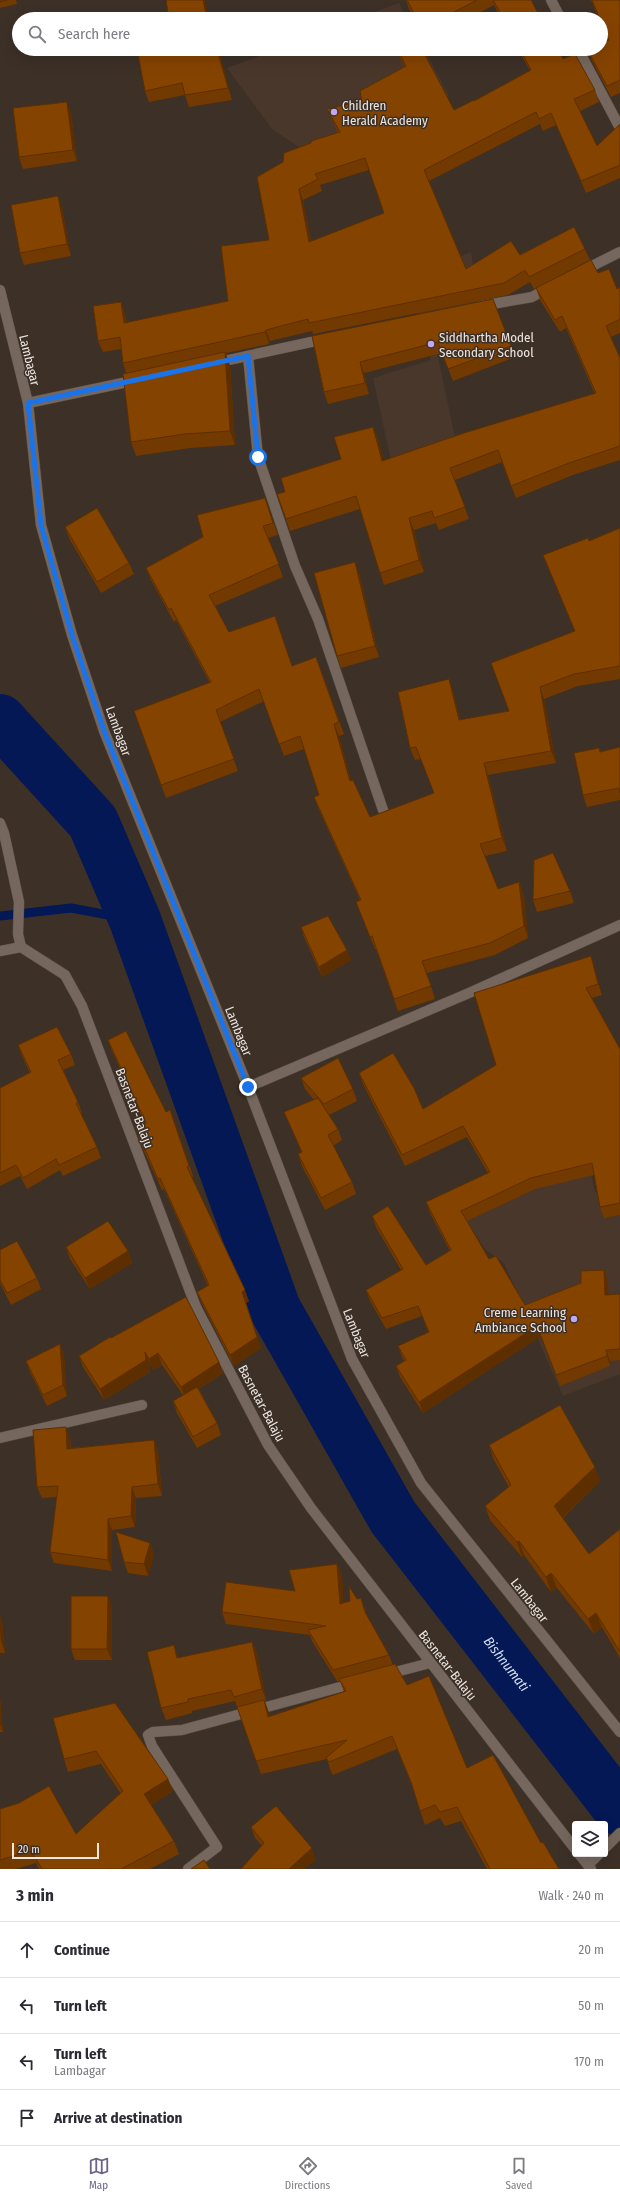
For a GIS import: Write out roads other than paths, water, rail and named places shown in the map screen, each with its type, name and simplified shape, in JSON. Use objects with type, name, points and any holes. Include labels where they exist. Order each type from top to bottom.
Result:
[{"type":"street","points":[[551,0],[557,12]]},
{"type":"street","points":[[582,56],[620,128]]},
{"type":"street","points":[[610,110],[620,105]]},
{"type":"street","points":[[573,276],[620,252]]},
{"type":"street","points":[[472,308],[532,296],[559,283]]},
{"type":"street","name":"Lambagar","points":[[0,290],[28,403],[41,525],[72,635],[104,731],[248,1087],[352,1359],[420,1483],[620,1732]]},
{"type":"street","points":[[202,366],[338,336]]},
{"type":"street","points":[[248,356],[258,457],[296,566],[318,619],[383,810]]},
{"type":"street","points":[[28,403],[149,377]]},
{"type":"street","points":[[0,823],[4,833],[19,902],[18,934],[21,947],[0,951]]},
{"type":"street","points":[[248,1087],[469,993],[620,925]]},
{"type":"street","name":"Basnetar-Balaju","points":[[21,947],[65,975],[82,1006],[196,1308],[268,1445],[311,1508],[572,1845]]},
{"type":"street","points":[[0,1438],[142,1405]]},
{"type":"street","points":[[378,1677],[430,1662]]},
{"type":"street","points":[[188,1869],[217,1847],[152,1746],[148,1735],[153,1732],[182,1730],[363,1681]]},
{"type":"street","points":[[608,1845],[620,1834]]},
{"type":"street","points":[[581,1857],[589,1867],[597,1857]]},
{"type":"waterway","name":"Bishnumati","points":[[0,720],[93,822],[135,920],[275,1309],[393,1517],[620,1810]]},
{"type":"waterway","points":[[0,916],[71,908],[135,920]]},
{"type":"place","name":"Children Herald Academy","points":[[334,112]]},
{"type":"place","name":"Siddhartha Model Secondary School","points":[[431,344]]},
{"type":"place","name":"Creme Learning Ambiance School","points":[[574,1319]]}]
